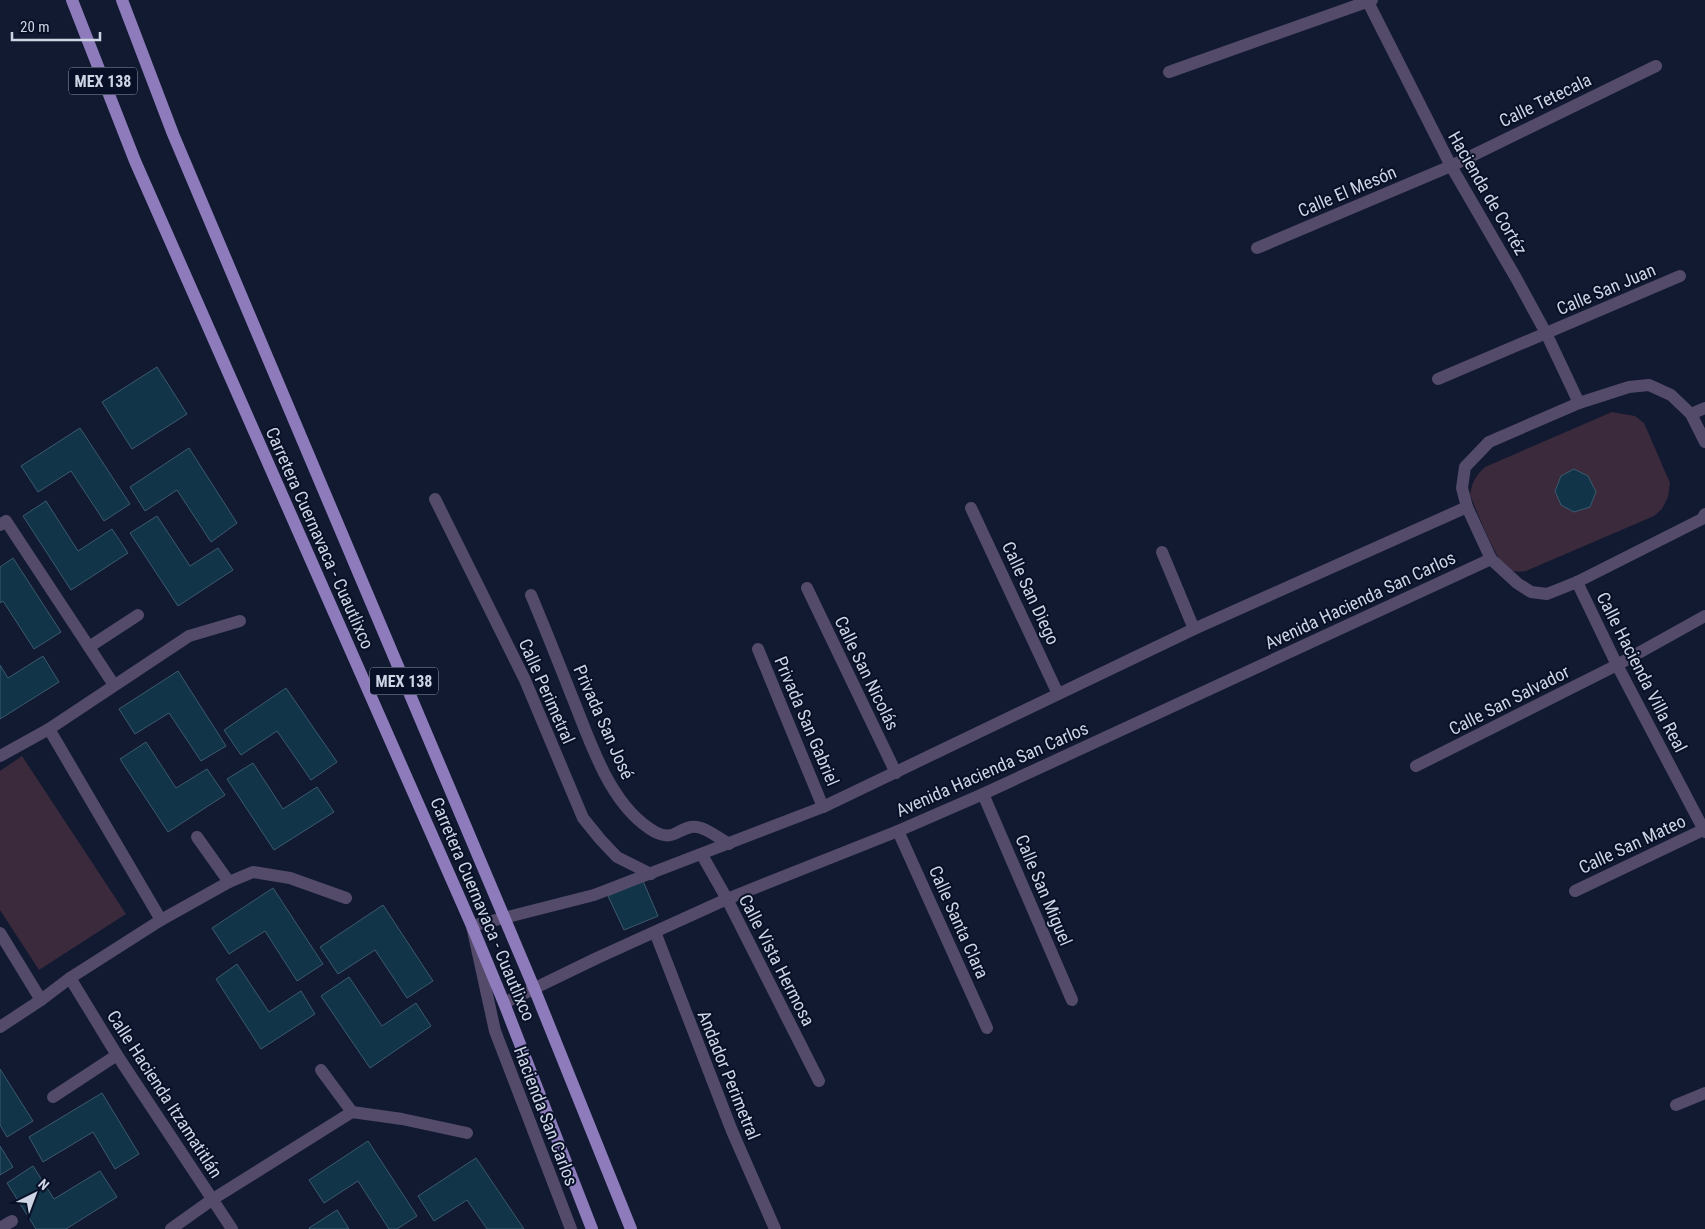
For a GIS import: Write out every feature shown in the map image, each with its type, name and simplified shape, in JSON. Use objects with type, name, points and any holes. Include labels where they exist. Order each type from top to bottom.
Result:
[{"type":"main road","name":"Carretera Cuernavaca - Cuautlixco","points":[[72,0],[135,161],[472,926],[592,1229]]},
{"type":"main road","name":"Carretera Cuernavaca - Cuautlixco","points":[[122,0],[173,134],[534,988],[631,1229]]},
{"type":"street","points":[[1169,72],[1369,1]]},
{"type":"street","name":"Hacienda de Cortéz","points":[[1369,1],[1451,166],[1546,333],[1579,403]]},
{"type":"street","name":"Calle Tetecala","points":[[1451,166],[1656,66]]},
{"type":"street","name":"Calle El Mesón","points":[[1257,248],[1451,166]]},
{"type":"street","name":"Calle San Juan","points":[[1438,379],[1680,276]]},
{"type":"street","points":[[1705,442],[1691,414],[1671,395],[1649,386],[1629,387],[1579,403],[1489,442],[1465,467],[1462,488],[1467,507],[1491,559],[1517,583],[1532,592],[1546,594],[1577,582],[1702,519],[1705,514]]},
{"type":"street","points":[[1691,414],[1705,408]]},
{"type":"street","name":"Calle Perimetral","points":[[434,499],[525,680],[583,818],[617,856],[651,874]]},
{"type":"street","name":"Avenida Hacienda San Carlos","points":[[472,926],[594,895],[823,807],[1194,629],[1467,507]]},
{"type":"street","name":"Calle San Diego","points":[[971,508],[1058,694]]},
{"type":"street","points":[[0,525],[6,521],[114,685]]},
{"type":"street","points":[[1162,552],[1194,629]]},
{"type":"street","name":"Avenida Hacienda San Carlos","points":[[504,1003],[727,899],[898,831],[984,794],[1491,559]]},
{"type":"street","name":"Calle Hacienda Villa Real","points":[[1577,582],[1617,665],[1705,830]]},
{"type":"street","name":"Calle San Nicolás","points":[[807,588],[896,773]]},
{"type":"street","name":"Privada San José","points":[[531,595],[602,769],[620,798],[637,818],[656,832],[671,836],[692,827],[707,830],[728,844]]},
{"type":"street","points":[[89,647],[138,615]]},
{"type":"street","name":"Calle San Salvador","points":[[1416,766],[1617,665],[1705,616]]},
{"type":"street","points":[[0,756],[49,729],[189,636],[240,621]]},
{"type":"street","name":"Privada San Gabriel","points":[[758,649],[823,807]]},
{"type":"street","points":[[49,729],[161,920]]},
{"type":"street","name":"Calle San Miguel","points":[[984,794],[1072,1000]]},
{"type":"street","name":"Calle San Mateo","points":[[1575,891],[1705,830]]},
{"type":"street","name":"Calle Santa Clara","points":[[898,831],[987,1028]]},
{"type":"street","points":[[197,836],[229,882]]},
{"type":"street","name":"Calle Vista Hermosa","points":[[702,855],[727,899],[819,1081]]},
{"type":"street","points":[[0,1026],[41,1000],[70,978],[161,920],[229,882],[253,872],[290,878],[346,898]]},
{"type":"street","name":"Hacienda San Carlos","points":[[472,926],[496,1031],[571,1229]]},
{"type":"street","name":"Andador Perimetral","points":[[655,932],[732,1131],[775,1229]]},
{"type":"street","points":[[0,933],[41,1000]]},
{"type":"street","name":"Calle Hacienda Itzamatitlán","points":[[70,978],[117,1055],[232,1229]]},
{"type":"street","points":[[53,1097],[117,1055]]},
{"type":"street","points":[[321,1070],[352,1112]]},
{"type":"street","points":[[1676,1105],[1705,1093]]},
{"type":"street","points":[[171,1229],[213,1200],[352,1112],[402,1119],[468,1134]]},
{"type":"street","points":[[0,1228],[12,1221]]},
{"type":"shaded area","points":[[1612,412],[1635,416],[1644,423],[1670,483],[1668,497],[1662,509],[1654,516],[1526,571],[1510,570],[1499,558],[1493,547],[1470,495],[1477,476],[1485,467]]},
{"type":"shaded area","points":[[22,756],[126,914],[39,970],[0,910],[0,771]]},
{"type":"building","points":[[157,367],[187,414],[132,449],[102,402]]},
{"type":"building","points":[[80,428],[130,504],[104,521],[71,471],[38,492],[21,466]]},
{"type":"building","points":[[189,448],[237,523],[211,542],[177,490],[145,511],[130,487]]},
{"type":"building","points":[[1574,469],[1588,476],[1596,492],[1590,507],[1574,512],[1561,505],[1555,491],[1561,476]]},
{"type":"building","points":[[46,501],[78,551],[112,529],[128,553],[71,590],[23,516]]},
{"type":"building","points":[[157,516],[190,566],[218,548],[233,570],[178,606],[130,533]]},
{"type":"building","points":[[13,558],[61,632],[34,649],[3,601],[0,603],[0,567]]},
{"type":"building","points":[[43,656],[59,682],[0,719],[0,665],[8,678]]},
{"type":"building","points":[[178,671],[226,746],[201,761],[169,713],[135,734],[119,709]]},
{"type":"building","points":[[286,688],[337,762],[311,780],[277,731],[241,755],[224,730]]},
{"type":"building","points":[[146,742],[176,788],[207,769],[225,795],[168,832],[120,759]]},
{"type":"building","points":[[253,763],[283,809],[317,787],[334,812],[274,850],[227,779]]},
{"type":"building","points":[[643,881],[658,916],[624,930],[608,896]]},
{"type":"building","points":[[273,888],[323,964],[297,981],[265,931],[229,954],[212,928]]},
{"type":"building","points":[[383,905],[433,981],[407,998],[375,950],[338,974],[320,947]]},
{"type":"building","points":[[237,964],[269,1012],[301,991],[315,1014],[261,1049],[216,979]]},
{"type":"building","points":[[349,977],[382,1026],[416,1003],[431,1026],[370,1068],[321,996]]},
{"type":"building","points":[[0,1069],[33,1121],[7,1137],[0,1125]]},
{"type":"building","points":[[102,1093],[139,1154],[115,1169],[93,1132],[43,1162],[29,1137]]},
{"type":"building","points":[[368,1141],[417,1216],[397,1229],[389,1229],[358,1181],[324,1203],[309,1180]]},
{"type":"building","points":[[0,1146],[13,1167],[0,1175]]},
{"type":"building","points":[[476,1158],[524,1229],[487,1229],[467,1200],[434,1221],[418,1196]]},
{"type":"building","points":[[33,1166],[54,1199],[100,1171],[117,1197],[66,1229],[36,1229],[7,1183]]},
{"type":"building","points":[[337,1210],[349,1229],[309,1228]]}]
